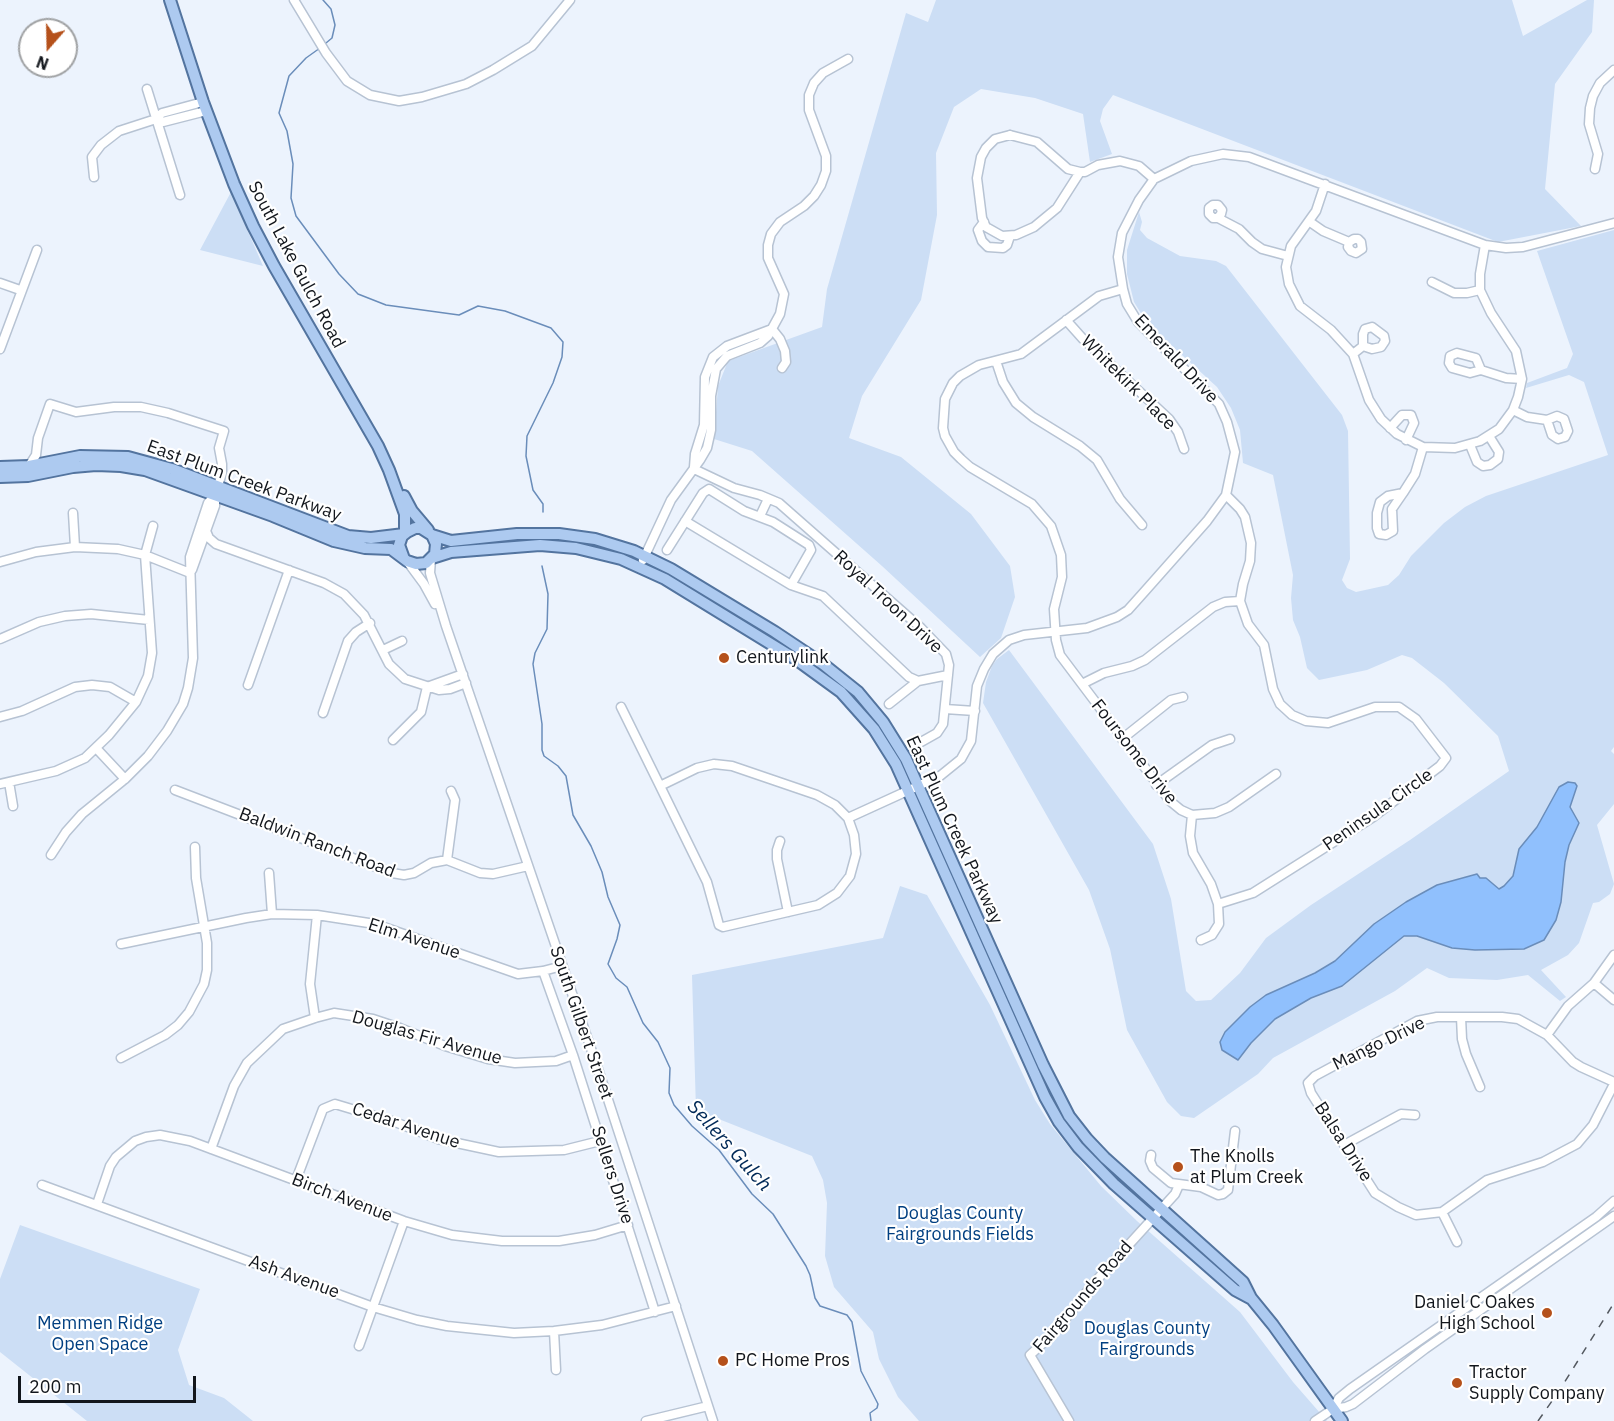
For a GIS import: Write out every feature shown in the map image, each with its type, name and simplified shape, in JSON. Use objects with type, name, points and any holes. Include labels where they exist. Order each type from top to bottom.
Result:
[{"type":"main road","name":"South Lake Gulch Road","points":[[170,0],[230,175],[253,226],[378,446],[405,514],[405,533]]},
{"type":"main road","name":"East Plum Creek Parkway","points":[[0,467],[28,471],[43,463],[87,456],[128,457],[159,464],[334,542],[365,548],[391,549],[405,559]]},
{"type":"main road","name":"East Plum Creek Parkway","points":[[0,477],[28,471],[96,465],[121,466],[145,470],[216,490],[348,536],[380,538],[405,533]]},
{"type":"main road","name":"South Lake Gulch Road","points":[[389,470],[401,487],[410,507],[431,534]]},
{"type":"main road","points":[[273,516],[285,516],[316,529],[324,527]]},
{"type":"main road","points":[[418,528],[431,534],[436,547],[432,559],[419,565],[405,559],[399,545],[405,533],[418,528]]},
{"type":"main road","name":"East Plum Creek Parkway","points":[[431,534],[451,541],[517,534],[560,534],[595,539],[643,561],[666,579],[830,682],[849,700],[874,729],[914,789],[1062,1104],[1095,1148],[1243,1282],[1251,1298],[1342,1421]]},
{"type":"main road","name":"East Plum Creek Parkway","points":[[432,559],[445,553],[471,550],[559,545],[643,561]]},
{"type":"main road","name":"East Plum Creek Parkway","points":[[914,789],[1052,1110],[1086,1156],[1235,1290],[1251,1298]]},
{"type":"street","points":[[294,0],[326,53],[347,81],[370,95],[399,101],[466,84],[493,70],[532,46],[570,0]]},
{"type":"street","points":[[772,329],[780,314],[784,294],[768,258],[771,234],[780,222],[804,206],[814,196],[826,171],[826,156],[809,110],[809,95],[814,83],[823,73],[848,59]]},
{"type":"street","points":[[1595,169],[1598,154],[1589,124],[1590,108],[1600,83],[1614,70]]},
{"type":"street","points":[[147,89],[180,195]]},
{"type":"street","points":[[94,177],[92,157],[101,145],[119,131],[156,119],[162,113],[205,106]]},
{"type":"street","points":[[1080,172],[1057,208],[1034,226],[1016,235],[1002,236],[986,226],[977,178],[981,157],[995,139],[1010,135],[1037,142],[1068,169],[1080,172],[1120,161],[1139,166],[1154,179]]},
{"type":"street","name":"Emerald Drive","points":[[848,818],[940,776],[961,759],[971,741],[977,686],[993,654],[1009,640],[1024,635],[1099,625],[1128,610],[1207,521],[1226,495],[1235,452],[1227,422],[1219,404],[1138,322],[1122,289],[1118,257],[1122,232],[1138,200],[1154,179],[1191,161],[1223,154],[1249,157],[1485,245],[1506,248],[1523,247],[1614,223]]},
{"type":"street","points":[[1325,184],[1310,222],[1294,241],[1288,256],[1286,267],[1289,284],[1300,306],[1336,334],[1353,354],[1369,400],[1389,428],[1406,440],[1423,447],[1438,449],[1470,445],[1489,436],[1499,429],[1513,410],[1518,397],[1522,379],[1516,351],[1487,307],[1480,290],[1485,245]]},
{"type":"street","points":[[1218,218],[1239,229],[1262,249],[1288,256]]},
{"type":"street","points":[[984,222],[978,230],[982,242],[988,247],[1003,248],[1007,245],[1010,236]]},
{"type":"street","points":[[1310,222],[1323,231],[1349,242]]},
{"type":"street","points":[[0,349],[36,250]]},
{"type":"street","points":[[1432,282],[1454,293],[1480,290]]},
{"type":"street","points":[[0,283],[20,290]]},
{"type":"street","name":"Foursome Drive","points":[[1122,289],[1099,296],[1021,354],[968,370],[953,383],[943,407],[943,428],[948,444],[970,467],[1032,504],[1051,526],[1059,544],[1062,566],[1062,577],[1054,609],[1055,631],[1060,655],[1170,801],[1180,810],[1192,815],[1215,813],[1229,807],[1276,774]]},
{"type":"street","name":"Whitekirk Place","points":[[1066,320],[1083,339],[1169,419],[1178,432],[1184,449]]},
{"type":"street","points":[[643,561],[671,500],[694,468],[695,454],[704,425],[703,399],[707,368],[713,357],[725,353],[765,330],[772,329]]},
{"type":"street","points":[[772,329],[780,339],[785,351],[786,362],[782,368]]},
{"type":"street","points":[[1353,354],[1363,346]]},
{"type":"street","points":[[996,361],[1003,382],[1016,403],[1032,417],[1080,446],[1097,460],[1125,507],[1142,525]]},
{"type":"street","points":[[1481,370],[1506,378],[1522,379]]},
{"type":"street","points":[[28,471],[35,459],[38,438],[50,404],[76,412],[114,407],[141,407],[168,413],[224,432],[219,448],[222,464],[215,506],[190,573]]},
{"type":"street","points":[[1513,410],[1527,417],[1547,420]]},
{"type":"street","points":[[1389,428],[1402,414],[1410,416],[1414,423],[1406,440]]},
{"type":"street","points":[[1470,445],[1477,462],[1483,466],[1490,465],[1498,459],[1499,452],[1489,436]]},
{"type":"street","points":[[37,447],[43,463]]},
{"type":"street","points":[[1403,493],[1388,496],[1380,502],[1377,513],[1379,534],[1386,535],[1393,531],[1392,509],[1403,493],[1415,474],[1423,447]]},
{"type":"street","name":"Royal Troon Drive","points":[[694,468],[734,488],[779,503],[921,628],[946,654],[949,665],[943,724],[937,733],[921,742]]},
{"type":"street","points":[[667,550],[703,493],[709,489],[744,511],[774,522],[809,546],[811,550],[791,585]]},
{"type":"street","points":[[51,855],[66,832],[82,814],[125,779],[148,756],[179,712],[189,688],[193,658],[191,552],[208,503],[216,490]]},
{"type":"street","points":[[1082,684],[1104,673],[1145,660],[1213,607],[1226,602],[1240,601],[1250,561],[1251,543],[1245,517],[1226,495]]},
{"type":"street","points":[[760,516],[768,499]]},
{"type":"street","points":[[73,513],[75,548]]},
{"type":"street","points":[[685,520],[791,585],[823,596],[909,677],[918,681]]},
{"type":"street","points":[[13,806],[4,783],[56,771],[85,758],[123,719],[144,688],[152,653],[145,555],[153,526]]},
{"type":"street","points":[[206,531],[212,541],[224,547],[324,583],[344,594],[370,624],[382,650],[396,672],[414,684],[445,690],[466,683]]},
{"type":"street","points":[[0,561],[36,552],[75,548],[117,549],[145,555],[190,573]]},
{"type":"street","name":"South Gilbert Street","points":[[405,559],[427,588],[446,626]]},
{"type":"street","name":"South Gilbert Street","points":[[432,559],[430,573],[446,626],[713,1421]]},
{"type":"street","points":[[248,685],[289,570]]},
{"type":"street","name":"Peninsula Circle","points":[[1218,904],[1253,893],[1343,836],[1407,792],[1440,766],[1446,758],[1416,719],[1399,707],[1375,707],[1328,723],[1306,721],[1292,715],[1280,704],[1274,689],[1264,645],[1248,624],[1240,601]]},
{"type":"street","points":[[0,639],[39,622],[65,616],[91,614],[149,620]]},
{"type":"street","points":[[323,713],[348,641],[356,632],[370,624]]},
{"type":"street","points":[[382,650],[402,641]]},
{"type":"street","points":[[427,687],[463,674]]},
{"type":"street","points":[[889,704],[918,681],[948,675]]},
{"type":"street","points":[[0,717],[22,711],[75,687],[92,685],[110,687],[126,694],[136,702]]},
{"type":"street","points":[[393,740],[417,718],[424,705],[427,687]]},
{"type":"street","points":[[1122,739],[1171,700],[1183,697]]},
{"type":"street","points":[[621,707],[707,882],[719,925],[723,927],[818,905],[829,900],[844,887],[850,876],[856,854],[854,835],[848,818],[835,806],[817,795],[722,764],[697,768],[660,786]]},
{"type":"street","points":[[945,708],[975,711]]},
{"type":"street","points":[[1156,785],[1212,745],[1230,739]]},
{"type":"street","points":[[96,748],[125,779]]},
{"type":"street","name":"Baldwin Ranch Road","points":[[175,790],[392,873],[404,875],[414,873],[431,863],[447,860]]},
{"type":"street","points":[[452,791],[455,800],[447,860],[480,873],[493,874],[528,866]]},
{"type":"street","points":[[1192,815],[1190,836],[1193,853],[1211,884],[1218,904],[1219,924],[1212,934],[1201,940]]},
{"type":"street","points":[[780,841],[777,859],[788,912]]},
{"type":"street","points":[[120,1058],[165,1035],[178,1025],[198,998],[207,970],[207,943],[196,878],[195,846]]},
{"type":"street","points":[[268,873],[272,914]]},
{"type":"street","name":"Elm Avenue","points":[[121,944],[272,914],[317,915],[375,924],[518,974],[562,966]]},
{"type":"street","points":[[315,1018],[310,984],[317,915]]},
{"type":"street","points":[[1547,1035],[1568,1006],[1594,983],[1614,955]]},
{"type":"street","name":"Sellers Drive","points":[[543,971],[573,1055],[655,1312]]},
{"type":"street","points":[[1594,983],[1614,999]]},
{"type":"street","name":"Douglas Fir Avenue","points":[[211,1149],[234,1086],[247,1063],[283,1029],[334,1013],[373,1019],[445,1046],[488,1059],[556,1061],[573,1055]]},
{"type":"street","name":"Mango Drive","points":[[1308,1083],[1315,1076],[1417,1021],[1437,1017],[1502,1017],[1518,1019],[1547,1035],[1573,1062],[1614,1083]]},
{"type":"street","points":[[1461,1017],[1462,1039],[1466,1054],[1480,1087]]},
{"type":"street","name":"Balsa Drive","points":[[1308,1083],[1311,1093],[1375,1193],[1416,1215],[1442,1212]]},
{"type":"street","points":[[1457,1242],[1442,1212],[1487,1180],[1543,1162],[1576,1144],[1593,1125],[1614,1083]]},
{"type":"street","name":"Cedar Avenue","points":[[296,1180],[323,1109],[335,1104],[394,1122],[438,1139],[499,1152],[564,1150],[600,1141]]},
{"type":"street","points":[[1344,1145],[1401,1114],[1414,1115]]},
{"type":"street","points":[[1152,1155],[1150,1161],[1153,1168],[1171,1183],[1201,1187],[1218,1195],[1228,1190],[1235,1131]]},
{"type":"street","name":"Birch Avenue","points":[[96,1204],[110,1166],[116,1157],[135,1141],[160,1135],[183,1139],[404,1221],[452,1235],[528,1242],[559,1241],[595,1235],[628,1225]]},
{"type":"street","name":"Ash Avenue","points":[[42,1185],[373,1307],[447,1326],[514,1333],[554,1331],[602,1325],[676,1306]]},
{"type":"street","name":"Fairgrounds Road","points":[[1069,1421],[1030,1355],[1049,1339],[1093,1284],[1175,1194],[1179,1185]]},
{"type":"street","points":[[1316,1421],[1333,1409],[1339,1398],[1350,1389],[1596,1217],[1614,1201]]},
{"type":"street","points":[[1333,1409],[1346,1407],[1362,1398],[1425,1349],[1614,1216]]},
{"type":"street","points":[[359,1346],[404,1221]]},
{"type":"street","points":[[554,1331],[556,1370]]},
{"type":"street","points":[[646,1421],[708,1406]]},
{"type":"green space","points":[[936,0],[1512,0],[1523,36],[1587,0],[1594,0],[1592,32],[1555,84],[1545,189],[1581,226],[1498,242],[1113,95],[1103,109],[1100,121],[1112,154],[1090,162],[1083,114],[1035,98],[981,89],[954,107],[936,153],[937,215],[921,300],[862,396],[849,438],[901,457],[971,514],[1010,566],[1015,597],[1001,638],[980,657],[882,566],[752,451],[714,439],[718,386],[728,361],[822,327],[827,289],[906,13],[928,22]]},
{"type":"green space","points":[[231,192],[263,266],[200,250]]},
{"type":"green space","points":[[1139,212],[1142,222],[1140,230],[1147,238],[1180,256],[1216,261],[1226,266],[1342,415],[1348,431],[1350,559],[1342,580],[1347,588],[1356,592],[1388,585],[1399,575],[1411,556],[1444,523],[1465,507],[1486,496],[1608,455],[1584,382],[1569,375],[1526,388],[1527,383],[1567,368],[1573,354],[1537,251],[1614,230],[1614,747],[1611,751],[1614,754],[1614,804],[1597,825],[1614,884],[1610,894],[1599,902],[1593,903],[1579,943],[1568,955],[1541,970],[1566,997],[1560,1001],[1528,975],[1497,980],[1449,978],[1427,968],[1395,991],[1273,1058],[1258,1074],[1194,1118],[1181,1116],[1167,1102],[1127,1030],[1110,949],[1089,890],[983,703],[986,682],[997,659],[1009,650],[1153,844],[1171,899],[1186,991],[1196,1001],[1211,1000],[1240,973],[1266,938],[1509,771],[1498,736],[1444,683],[1412,658],[1402,655],[1367,670],[1319,680],[1307,668],[1300,637],[1293,620],[1291,598],[1293,575],[1273,475],[1243,463],[1240,430],[1231,408],[1217,387],[1147,323],[1134,302],[1127,274],[1127,250]]},
{"type":"green space","name":"Douglas County Fairgrounds Fields","points":[[900,886],[927,895],[990,1005],[1035,1100],[1050,1124],[1101,1186],[1240,1312],[1293,1382],[1327,1421],[919,1421],[898,1397],[879,1359],[873,1332],[834,1287],[825,1256],[827,1203],[823,1180],[812,1156],[696,1110],[692,975],[883,938]]},
{"type":"green space","name":"Memmen Ridge Open Space","points":[[20,1225],[200,1289],[178,1350],[189,1385],[224,1398],[253,1421],[87,1421],[0,1352],[0,1279]]},
{"type":"water","points":[[1568,782],[1575,783],[1577,786],[1570,807],[1579,823],[1569,845],[1561,902],[1556,920],[1544,940],[1524,949],[1475,950],[1452,948],[1417,936],[1404,936],[1342,986],[1311,998],[1275,1019],[1238,1060],[1222,1050],[1220,1042],[1225,1032],[1250,1007],[1266,995],[1315,973],[1335,961],[1374,924],[1406,902],[1437,885],[1477,874],[1499,889],[1504,886],[1513,876],[1519,849],[1537,827],[1559,787]]},
{"type":"waterway","name":"Sellers Gulch","points":[[323,0],[331,9],[335,25],[332,38],[326,43]]},
{"type":"waterway","name":"Sellers Gulch","points":[[320,48],[306,58],[289,76],[279,113],[287,131],[293,164],[291,198],[296,216],[339,274],[358,294],[386,305],[459,315],[478,306],[505,311],[551,328],[563,342],[562,357],[553,383],[527,436],[526,456],[533,490],[543,504],[543,512]]},
{"type":"waterway","name":"Sellers Gulch","points":[[542,566],[548,594],[547,629],[535,653],[533,664],[542,724],[542,750],[544,756],[558,766],[566,776],[573,815],[591,846],[620,925],[608,964],[616,978],[627,987],[643,1023],[658,1042],[670,1068],[669,1093],[674,1105],[692,1126],[719,1150],[752,1194],[773,1214],[806,1266],[815,1298],[820,1306],[847,1315],[852,1322],[861,1371],[878,1404],[877,1408],[870,1413],[871,1421]]},
{"type":"railway","points":[[1538,1421],[1614,1303]]},
{"type":"place","name":"Centurylink","points":[[724,658]]},
{"type":"place","name":"The Knolls at Plum Creek","points":[[1178,1167]]},
{"type":"place","name":"Daniel C Oakes High School","points":[[1547,1313]]},
{"type":"place","name":"PC Home Pros","points":[[723,1361]]},
{"type":"place","name":"Tractor Supply Company","points":[[1457,1383]]},
{"type":"park label","name":"Douglas County Fairgrounds","points":[[1147,1339]]}]
